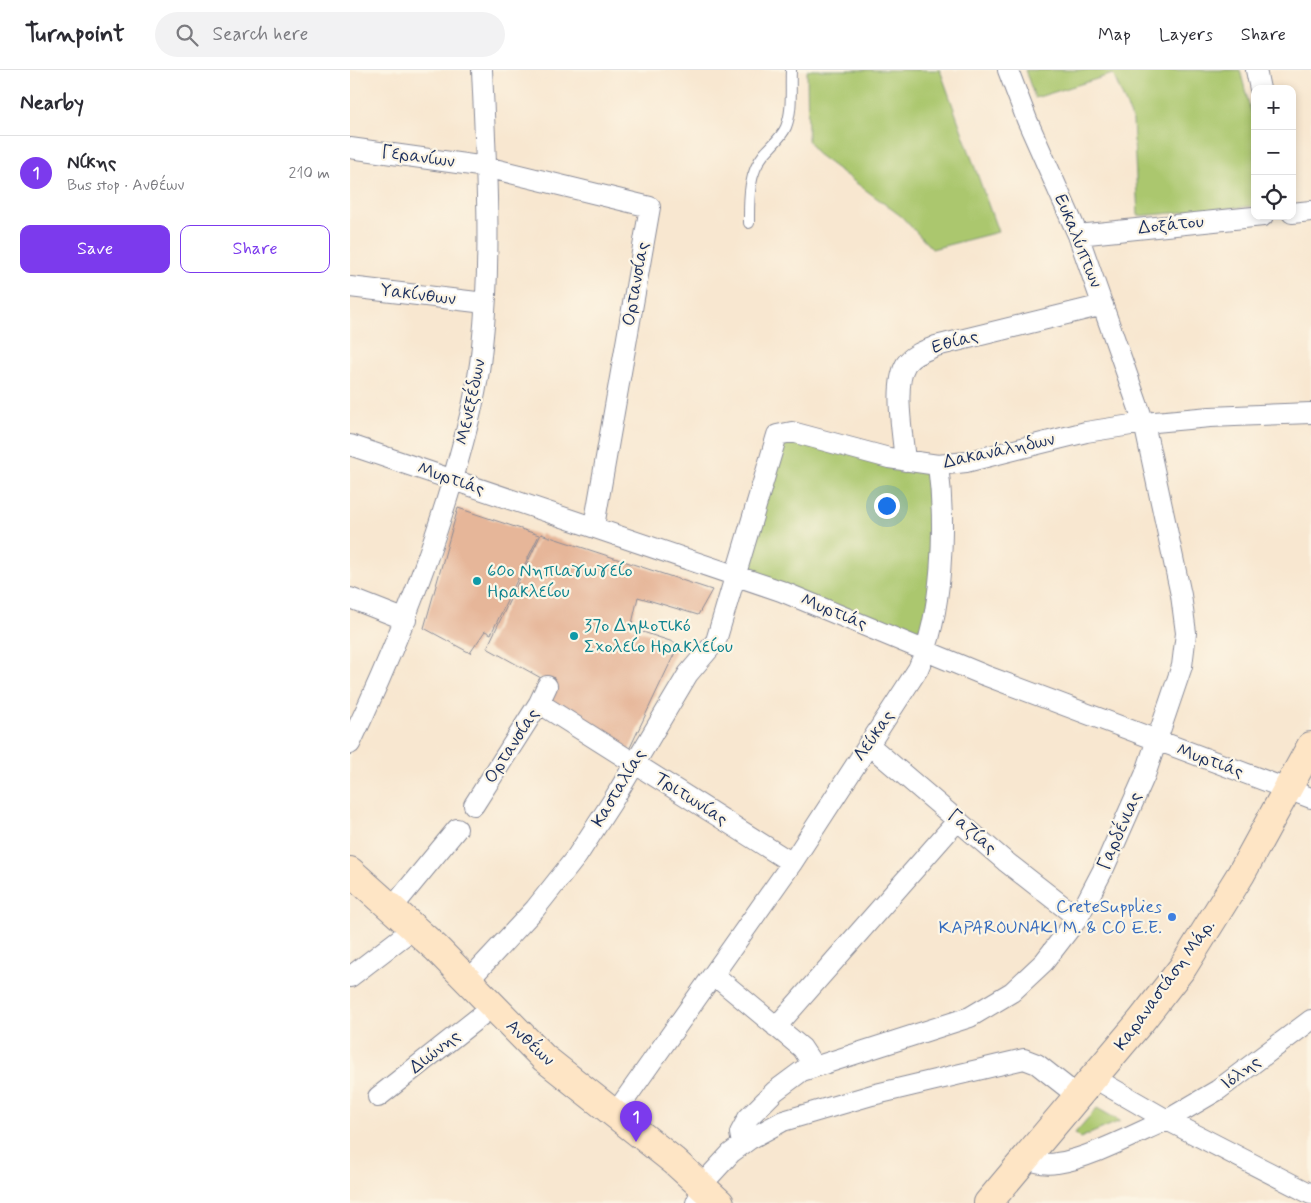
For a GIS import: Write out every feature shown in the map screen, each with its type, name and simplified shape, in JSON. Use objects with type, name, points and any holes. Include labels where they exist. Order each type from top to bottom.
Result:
[{"type":"street","name":"Μενεξέδων","points":[[350,744],[406,620],[452,480],[475,390],[482,345],[485,303],[486,167],[482,70]]},
{"type":"street","name":"Ευκαλύπτων","points":[[1008,70],[1027,120],[1078,234],[1142,419]]},
{"type":"street","points":[[1256,70],[1259,85]]},
{"type":"street","name":"Γερανίων","points":[[350,148],[486,167]]},
{"type":"street","name":"Ορτανσίας","points":[[486,167],[650,207],[594,526]]},
{"type":"street","points":[[1296,213],[1311,211]]},
{"type":"street","name":"Δοξάτου","points":[[1078,234],[1251,217]]},
{"type":"street","name":"Υακίνθων","points":[[350,287],[485,303]]},
{"type":"street","name":"Εθίας","points":[[905,460],[901,384],[906,365],[912,359],[936,346],[1103,305]]},
{"type":"street","name":"Δακανάληδων","points":[[735,575],[777,434],[786,432],[800,434],[905,460],[938,465],[966,462],[1142,419],[1311,413]]},
{"type":"street","name":"Γαρδένιας","points":[[742,1144],[740,1133],[748,1118],[780,1087],[814,1066],[943,1028],[984,1010],[1012,992],[1032,975],[1057,947],[1078,918],[1121,832],[1157,741],[1182,666],[1186,634],[1174,560],[1142,419]]},
{"type":"street","name":"Μυρτιάς","points":[[350,445],[594,526],[814,603],[926,651],[1299,794]]},
{"type":"street","name":"Λεύκας","points":[[614,1115],[792,863],[868,744],[908,686],[926,651],[932,627],[939,566],[942,514],[938,465]]},
{"type":"street","name":"Κασταλίας","points":[[468,981],[535,909],[576,856],[612,802],[688,674],[716,641],[735,575]]},
{"type":"street","points":[[350,598],[406,620]]},
{"type":"street","name":"Ορτανσίας","points":[[474,805],[543,694]]},
{"type":"street","name":"Τριτωνίας","points":[[543,694],[635,763],[792,863]]},
{"type":"street","name":"Γαζίας","points":[[868,744],[1005,861],[1078,918]]},
{"type":"street","name":"Καραναστάση Μάρ.","points":[[988,1203],[1164,992],[1199,943],[1299,794],[1311,746]]},
{"type":"street","points":[[776,1027],[958,820]]},
{"type":"street","points":[[392,908],[457,829]]},
{"type":"street","name":"Ανθέων","points":[[350,871],[414,928],[550,1064],[614,1115],[706,1198]]},
{"type":"street","points":[[350,977],[414,928]]},
{"type":"street","points":[[714,975],[802,1048],[814,1066]]},
{"type":"street","name":"Διώνης","points":[[378,1096],[492,1007]]},
{"type":"street","name":"Ιόλης","points":[[1027,1158],[1040,1163],[1058,1163],[1167,1120],[1218,1090],[1311,1020]]},
{"type":"street","points":[[706,1198],[715,1168],[742,1144],[767,1128],[800,1115],[872,1095],[1024,1059],[1167,1120],[1311,1194]]},
{"type":"lane","points":[[749,224],[753,171],[785,129],[790,112],[791,70]]},
{"type":"green space","points":[[807,70],[940,70],[998,232],[932,249],[901,216],[817,154],[808,140]]},
{"type":"green space","points":[[1025,70],[1240,70],[1251,113],[1251,206],[1138,216],[1133,121],[1113,74],[1035,98]]},
{"type":"green space","points":[[780,433],[938,465],[926,651],[746,569]]},
{"type":"green space","points":[[1097,1108],[1120,1121],[1080,1138],[1075,1133]]},
{"type":"building","name":"60ο Νηπιαγωγείο Ηρακλείου","points":[[458,508],[539,535],[491,634],[485,631],[470,653],[424,628]]},
{"type":"building","name":"37ο Δημοτικό Σχολείο Ηρακλείου","points":[[541,534],[712,590],[698,615],[638,597],[631,628],[679,644],[627,754],[542,701],[550,683],[487,648]]},
{"type":"place","name":"60ο Νηπιαγωγείο Ηρακλείου","points":[[477,581]]},
{"type":"place","name":"37ο Δημοτικό Σχολείο Ηρακλείου","points":[[574,636]]},
{"type":"place","name":"CreteSupplies KAPAROUNAKI M. & CO E.E.","points":[[1172,917]]},
{"type":"place","name":"Νίκης","points":[[636,1142]]}]
